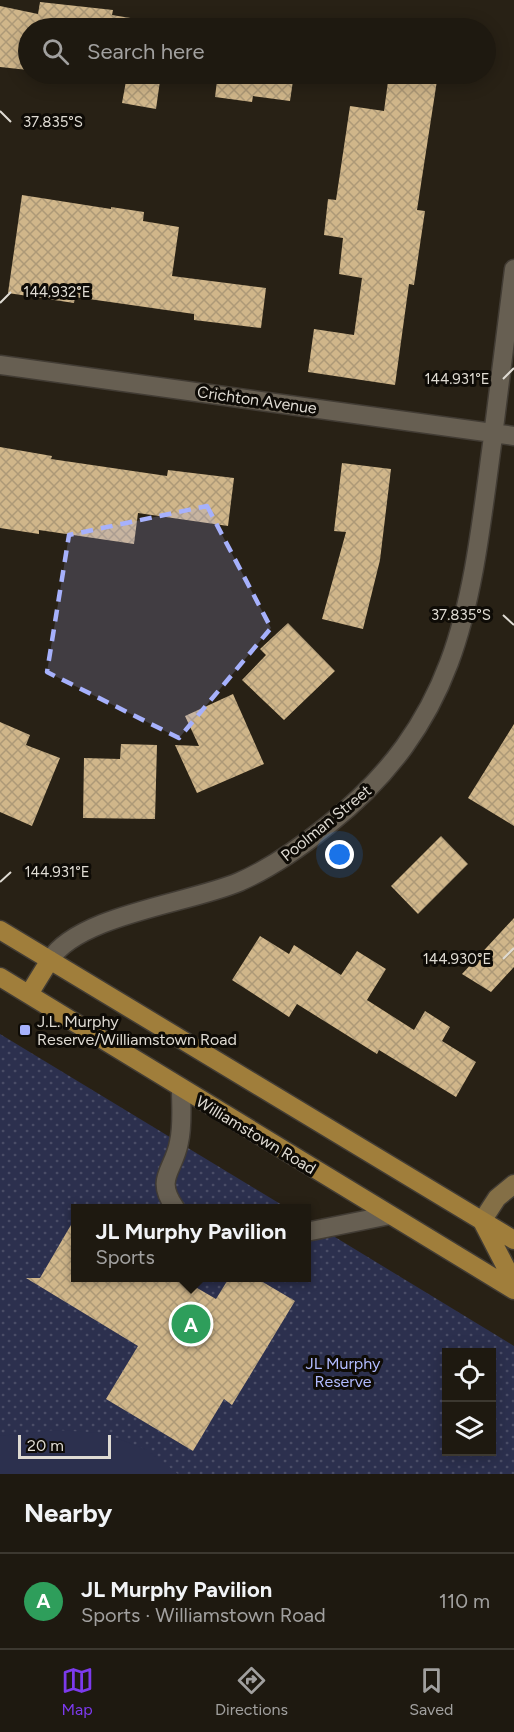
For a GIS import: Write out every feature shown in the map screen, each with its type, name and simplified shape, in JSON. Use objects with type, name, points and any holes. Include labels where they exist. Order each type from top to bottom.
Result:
[{"type":"main road","points":[[0,930],[514,1240]]},
{"type":"main road","name":"Poolman Street","points":[[28,994],[50,960]]},
{"type":"main road","name":"Williamstown Road","points":[[0,977],[514,1290]]},
{"type":"main road","points":[[482,1221],[514,1283]]},
{"type":"street","name":"Poolman Street","points":[[50,960],[60,947],[92,929],[133,914],[207,894],[240,882],[279,861],[353,805],[379,780],[409,743],[451,661],[466,615],[477,554],[514,269]]},
{"type":"street","name":"Crichton Avenue","points":[[0,365],[514,436]]},
{"type":"street","points":[[173,1204],[165,1185],[168,1169],[179,1145],[181,1089]]},
{"type":"street","points":[[482,1221],[497,1198],[514,1184]]},
{"type":"street","points":[[311,1231],[390,1215]]},
{"type":"highlighted area","points":[[207,506],[271,628],[179,738],[47,672],[69,535]]},
{"type":"green space","name":"JL Murphy Reserve","points":[[0,1034],[280,1204],[71,1204],[71,1282],[311,1282],[311,1222],[514,1346],[514,1474],[0,1474]]},
{"type":"green space","points":[[55,1430],[104,1433],[147,1450],[178,1474],[0,1474],[0,1436]]},
{"type":"building","points":[[40,2],[113,10],[112,15],[130,18],[18,18],[18,69],[0,67],[0,6],[38,14]]},
{"type":"building","points":[[125,84],[160,84],[156,109],[122,103]]},
{"type":"building","points":[[217,84],[293,84],[290,101],[253,96],[252,102],[215,97]]},
{"type":"building","points":[[388,84],[436,84],[417,210],[425,211],[414,285],[409,284],[395,385],[308,372],[314,329],[354,335],[362,278],[339,274],[343,238],[324,235],[328,199],[336,200],[350,106],[384,111]]},
{"type":"building","points":[[22,195],[144,212],[143,221],[179,227],[172,276],[266,288],[261,328],[194,320],[194,314],[75,297],[74,303],[8,293]]},
{"type":"building","points":[[0,447],[52,456],[51,459],[167,476],[168,470],[234,478],[228,526],[138,513],[134,544],[39,530],[39,534],[0,528]]},
{"type":"building","points":[[342,463],[391,469],[380,560],[363,629],[322,619],[346,532],[334,531]]},
{"type":"building","points":[[288,623],[335,671],[284,720],[242,680],[266,655],[260,649]]},
{"type":"building","points":[[233,694],[264,764],[197,793],[175,745],[199,746],[185,716]]},
{"type":"building","points":[[0,722],[30,735],[26,745],[60,758],[32,826],[0,812]]},
{"type":"building","points":[[514,724],[514,826],[468,798]]},
{"type":"building","points":[[121,744],[157,745],[155,819],[83,818],[84,758],[120,759]]},
{"type":"building","points":[[441,836],[468,864],[418,914],[391,886]]},
{"type":"building","points":[[514,918],[514,967],[491,992],[462,974]]},
{"type":"building","points":[[260,936],[289,954],[294,945],[341,975],[357,951],[386,969],[367,1000],[414,1030],[425,1011],[450,1027],[442,1041],[476,1062],[456,1097],[379,1050],[377,1054],[297,1004],[289,1017],[232,980]]},
{"type":"building","points":[[71,1225],[71,1282],[187,1282],[216,1299],[227,1282],[263,1282],[295,1301],[232,1405],[224,1399],[193,1451],[106,1399],[138,1346],[26,1278],[40,1278]]},
{"type":"place","name":"J.L. Murphy Reserve/Williamstown Road","points":[[25,1030]]},
{"type":"place","name":"JL Murphy Pavilion","points":[[191,1324]]}]
